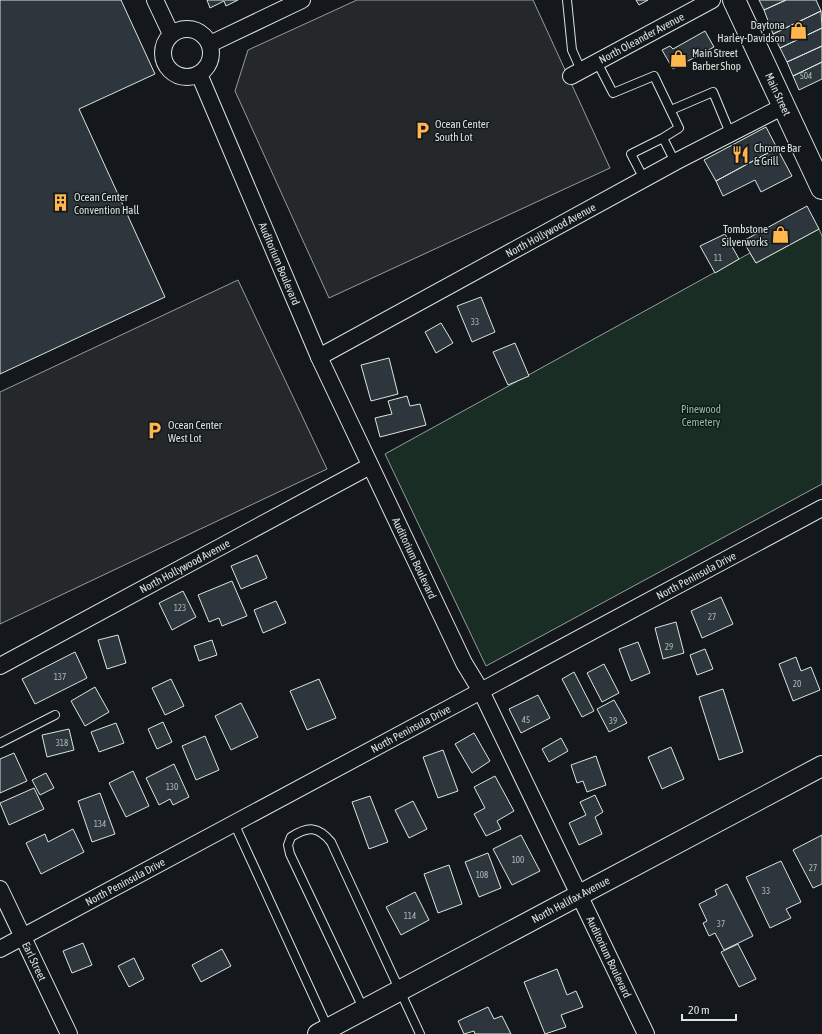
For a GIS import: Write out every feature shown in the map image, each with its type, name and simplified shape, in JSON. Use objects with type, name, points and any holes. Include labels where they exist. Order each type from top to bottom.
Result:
[{"type":"main road","name":"Main Street","points":[[734,0],[822,188]]},
{"type":"street","points":[[155,0],[171,34]]},
{"type":"street","points":[[210,44],[302,0]]},
{"type":"street","name":"North Oleander Avenue","points":[[576,73],[712,0]]},
{"type":"street","points":[[185,28],[192,29],[200,32],[210,44],[211,57],[209,64],[199,74],[192,77],[176,75],[165,64],[163,48],[171,34],[185,28]]},
{"type":"street","name":"Auditorium Boulevard","points":[[199,74],[319,357],[464,663],[481,691],[580,894],[646,1034]]},
{"type":"street","name":"North Hollywood Avenue","points":[[319,357],[675,162],[784,106]]},
{"type":"street","name":"North Hollywood Avenue","points":[[0,666],[370,466]]},
{"type":"street","name":"North Peninsula Drive","points":[[0,949],[822,508]]},
{"type":"street","name":"North Halifax Avenue","points":[[323,1031],[822,766]]},
{"type":"street","name":"Earl Street","points":[[0,889],[69,1034]]},
{"type":"lane","points":[[566,0],[576,73]]},
{"type":"lane","points":[[597,62],[613,93],[654,76],[679,128],[631,154],[644,179]]},
{"type":"lane","points":[[671,110],[713,92],[730,133]]},
{"type":"lane","points":[[663,138],[675,162]]},
{"type":"lane","points":[[0,743],[54,714]]},
{"type":"lane","points":[[234,823],[323,1031]]},
{"type":"lane","points":[[364,1010],[290,854],[288,845],[291,837],[301,830],[311,829],[323,832],[331,842],[420,1034]]},
{"type":"green space","name":"Pinewood Cemetery","points":[[819,229],[822,236],[822,484],[486,666],[385,454],[750,253],[756,263]]},
{"type":"shaded area","name":"Ocean Center South Lot","points":[[357,0],[533,0],[610,168],[329,298],[235,91],[248,50]]},
{"type":"shaded area","name":"Ocean Center West Lot","points":[[238,280],[327,469],[0,624],[0,392]]},
{"type":"building","name":"Ocean Center Convention Hall","points":[[0,0],[121,0],[155,74],[79,109],[165,297],[0,374]]},
{"type":"building","points":[[207,0],[238,0],[226,6],[224,1],[210,8]]},
{"type":"building","points":[[636,0],[648,0],[639,5]]},
{"type":"building","points":[[759,0],[786,0],[764,10]]},
{"type":"building","points":[[786,0],[816,0],[821,11],[773,34],[764,10]]},
{"type":"building","name":"Daytona Harley-Davidson","points":[[821,11],[822,28],[780,48],[773,34]]},
{"type":"building","points":[[822,28],[822,46],[787,62],[780,48]]},
{"type":"building","name":"Main Street Barber Shop","points":[[705,31],[714,47],[673,69],[662,50],[670,46],[673,49]]},
{"type":"building","points":[[822,46],[822,62],[793,76],[787,62]]},
{"type":"building","points":[[822,62],[822,79],[799,90],[793,76]]},
{"type":"building","name":"Chrome Bar & Grill","points":[[766,127],[777,148],[716,181],[704,160]]},
{"type":"building","points":[[777,148],[792,176],[761,192],[755,180],[723,196],[716,181]]},
{"type":"building","name":"Tombstone Silverworks","points":[[807,206],[819,229],[756,263],[743,241]]},
{"type":"building","points":[[725,234],[739,259],[715,273],[700,246]]},
{"type":"building","points":[[481,297],[495,332],[472,342],[457,306]]},
{"type":"building","points":[[441,323],[453,343],[436,353],[425,332]]},
{"type":"building","points":[[515,343],[529,376],[508,385],[493,352]]},
{"type":"building","points":[[389,358],[398,394],[371,401],[361,365]]},
{"type":"building","points":[[407,396],[410,406],[420,404],[426,425],[380,437],[375,418],[392,414],[388,401]]},
{"type":"building","points":[[257,555],[267,578],[241,589],[231,566]]},
{"type":"building","points":[[232,581],[247,616],[222,626],[219,618],[209,622],[198,595]]},
{"type":"building","points":[[183,591],[196,617],[172,630],[159,603]]},
{"type":"building","points":[[721,597],[733,624],[702,638],[691,611]]},
{"type":"building","points":[[276,601],[286,623],[263,633],[254,610]]},
{"type":"building","points":[[676,622],[684,653],[663,659],[655,628]]},
{"type":"building","points":[[118,635],[126,663],[107,669],[98,640]]},
{"type":"building","points":[[212,640],[217,655],[199,661],[194,646]]},
{"type":"building","points":[[638,642],[650,673],[631,681],[619,649]]},
{"type":"building","points":[[705,649],[713,669],[697,675],[690,655]]},
{"type":"building","points":[[75,652],[87,678],[35,704],[22,679]]},
{"type":"building","points":[[796,657],[801,671],[811,667],[820,690],[793,701],[779,664]]},
{"type":"building","points":[[604,664],[619,693],[602,702],[587,673]]},
{"type":"building","points":[[574,672],[594,711],[582,717],[562,679]]},
{"type":"building","points":[[171,679],[184,706],[165,715],[152,688]]},
{"type":"building","points":[[319,679],[336,718],[307,730],[290,691]]},
{"type":"building","points":[[95,687],[109,712],[85,726],[71,701]]},
{"type":"building","points":[[723,689],[743,752],[719,760],[699,697]]},
{"type":"building","points":[[538,695],[550,718],[521,733],[509,709]]},
{"type":"building","points":[[614,700],[627,723],[609,732],[597,709]]},
{"type":"building","points":[[241,703],[258,737],[231,750],[215,716]]},
{"type":"building","points":[[163,722],[172,742],[157,749],[148,729]]},
{"type":"building","points":[[116,723],[124,743],[99,752],[91,732]]},
{"type":"building","points":[[69,729],[74,750],[47,757],[42,735]]},
{"type":"building","points":[[474,733],[490,761],[472,773],[455,744]]},
{"type":"building","points":[[205,736],[219,770],[196,780],[182,746]]},
{"type":"building","points":[[561,738],[568,751],[549,762],[542,749]]},
{"type":"building","points":[[671,747],[684,779],[662,789],[648,757]]},
{"type":"building","points":[[443,750],[458,791],[438,798],[423,757]]},
{"type":"building","points":[[14,753],[27,781],[0,793],[0,759]]},
{"type":"building","points":[[596,756],[606,785],[587,792],[583,781],[577,783],[571,765]]},
{"type":"building","points":[[174,764],[189,797],[173,805],[170,799],[159,805],[146,778]]},
{"type":"building","points":[[133,771],[149,806],[126,817],[109,783]]},
{"type":"building","points":[[46,773],[54,788],[40,795],[32,780]]},
{"type":"building","points":[[495,776],[514,811],[497,821],[501,829],[486,836],[474,814],[485,808],[474,787]]},
{"type":"building","points":[[34,788],[44,809],[9,825],[0,803]]},
{"type":"building","points":[[100,793],[115,834],[92,842],[78,801]]},
{"type":"building","points":[[595,795],[603,812],[595,817],[602,834],[579,845],[569,823],[586,815],[580,802]]},
{"type":"building","points":[[370,796],[388,842],[369,849],[352,802]]},
{"type":"building","points":[[413,801],[427,829],[409,838],[395,810]]},
{"type":"building","points":[[73,829],[84,852],[41,874],[26,843],[45,834],[48,842]]},
{"type":"building","points":[[521,835],[540,871],[512,885],[493,849]]},
{"type":"building","points":[[822,835],[822,884],[813,888],[793,850]]},
{"type":"building","points":[[488,853],[501,888],[479,897],[465,862]]},
{"type":"building","points":[[781,861],[801,902],[786,909],[791,918],[770,928],[746,877]]},
{"type":"building","points":[[449,865],[462,904],[438,913],[424,874]]},
{"type":"building","points":[[727,884],[753,936],[724,950],[715,933],[709,936],[703,923],[707,921],[699,904],[717,895],[715,890]]},
{"type":"building","points":[[415,892],[429,920],[401,935],[386,907]]},
{"type":"building","points":[[83,943],[92,965],[72,973],[63,951]]},
{"type":"building","points":[[738,944],[756,979],[739,987],[721,952]]},
{"type":"building","points":[[222,949],[231,966],[201,982],[192,965]]},
{"type":"building","points":[[134,958],[144,979],[129,987],[118,966]]},
{"type":"building","points":[[557,969],[567,995],[576,991],[583,1007],[561,1015],[566,1027],[545,1034],[524,982]]},
{"type":"building","points":[[488,1007],[494,1019],[502,1016],[511,1034],[475,1034],[474,1031],[464,1034],[458,1021]]},
{"type":"place","name":"Daytona Harley-Davidson","points":[[798,31]]},
{"type":"place","name":"Main Street Barber Shop","points":[[679,59]]},
{"type":"place","name":"Ocean Center South Lot","points":[[422,130]]},
{"type":"place","name":"Chrome Bar & Grill","points":[[741,154]]},
{"type":"place","name":"Ocean Center Convention Hall","points":[[61,203]]},
{"type":"place","name":"Tombstone Silverworks","points":[[781,235]]},
{"type":"place","name":"Ocean Center West Lot","points":[[155,431]]}]
